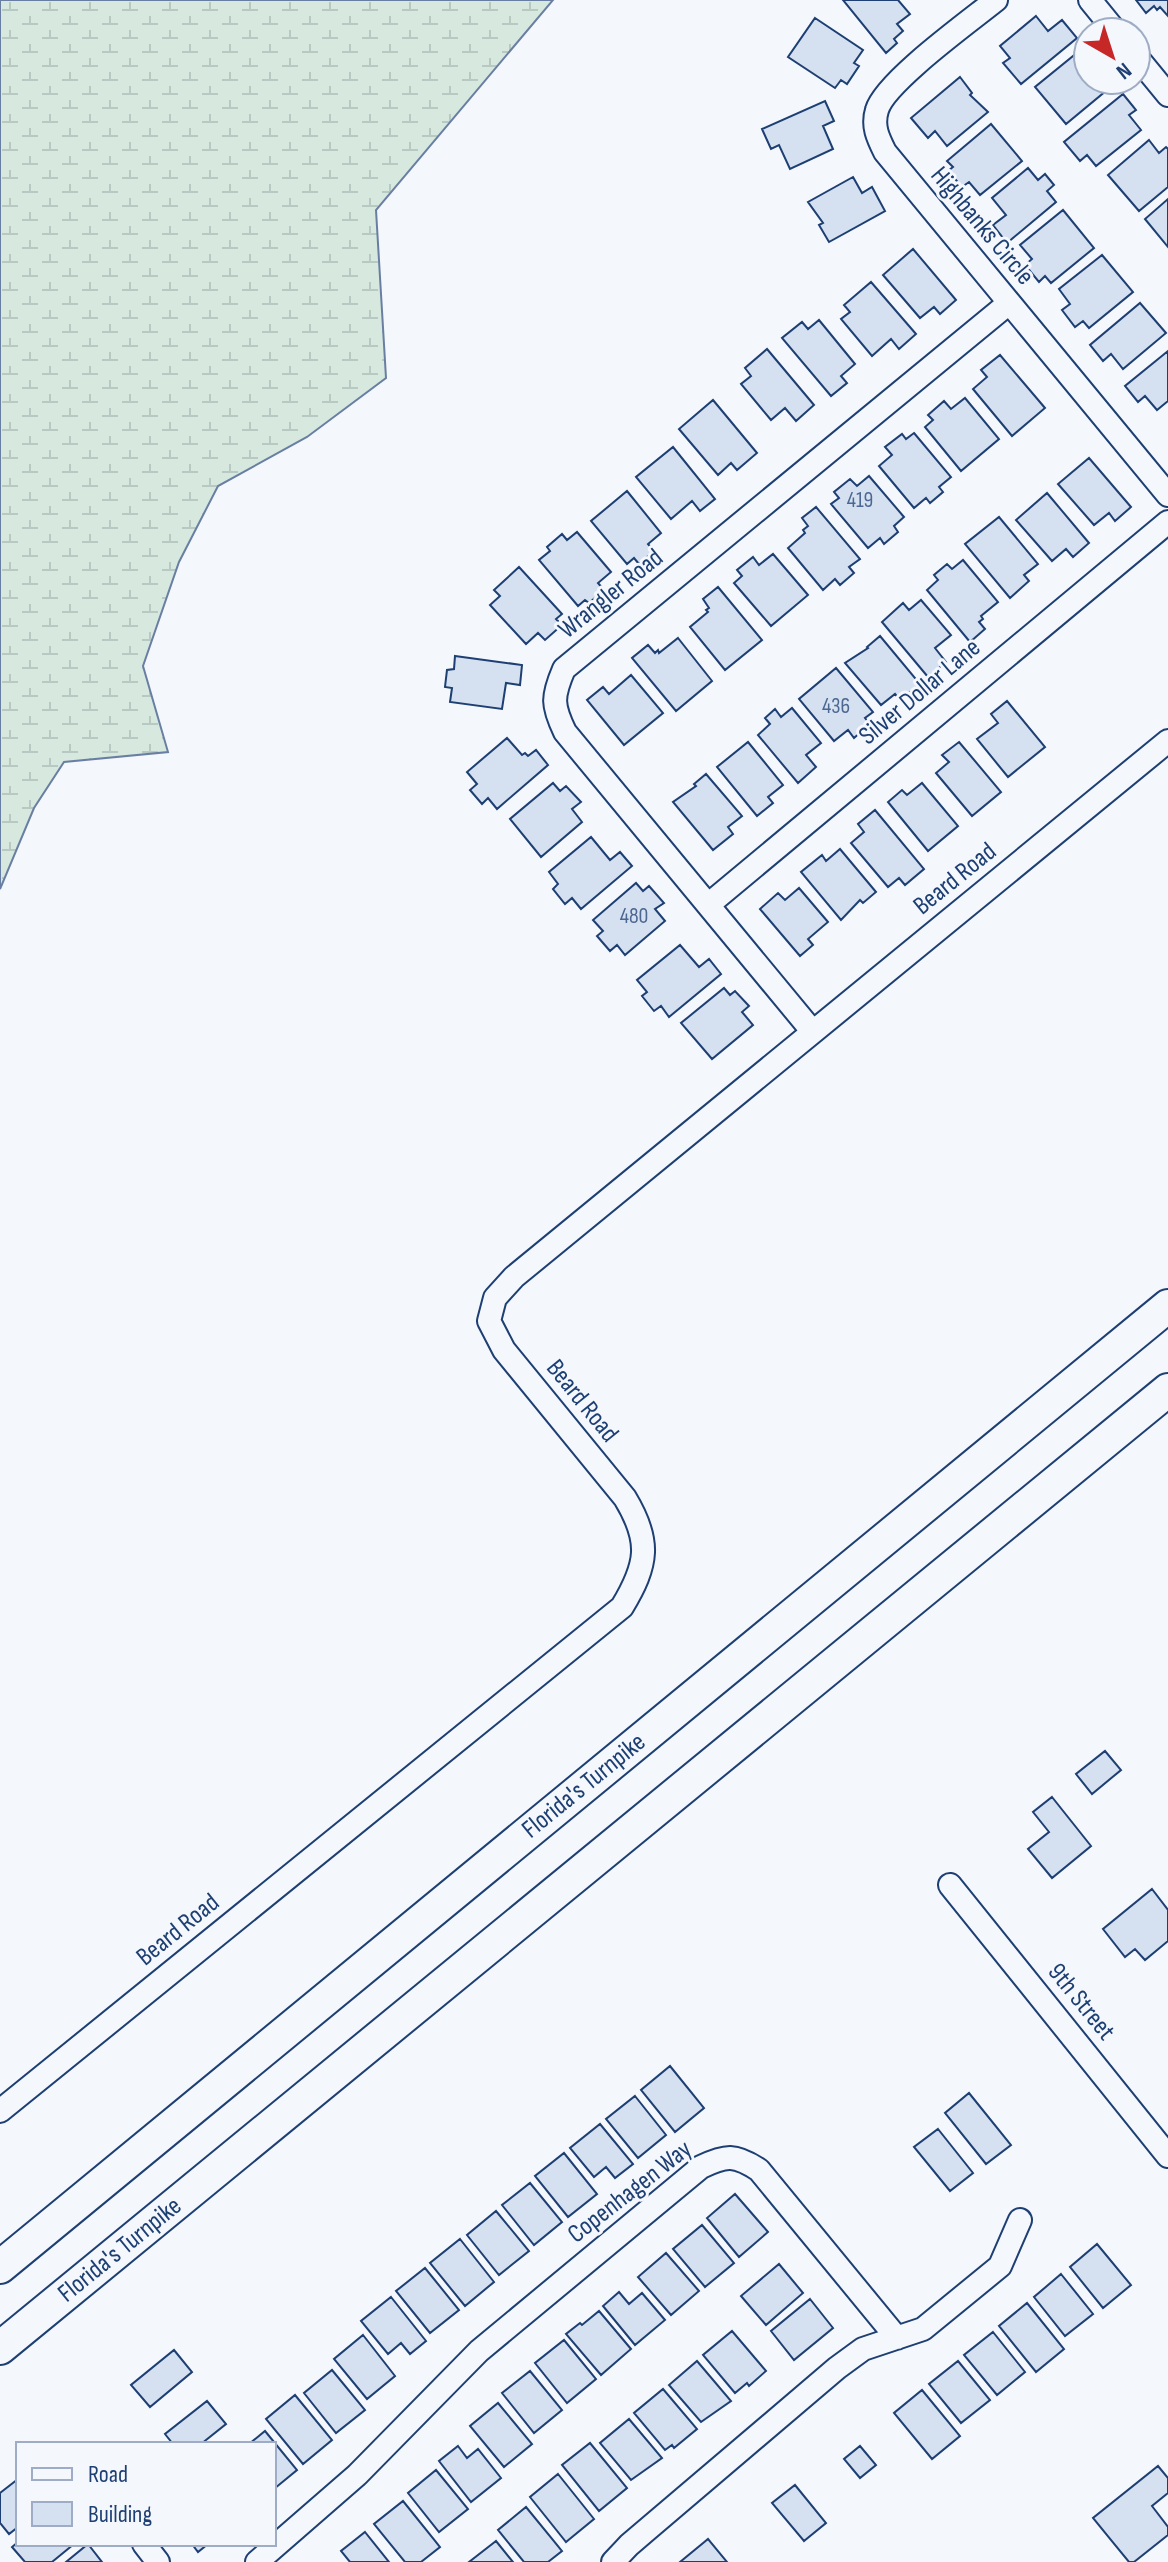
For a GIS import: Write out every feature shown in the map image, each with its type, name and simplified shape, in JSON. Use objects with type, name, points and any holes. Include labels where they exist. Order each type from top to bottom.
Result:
[{"type":"highway","name":"Florida's Turnpike","points":[[0,2267],[1168,1306]]},
{"type":"highway","name":"Florida's Turnpike","points":[[0,2348],[1168,1390]]},
{"type":"street","name":"Highbanks Circle","points":[[996,0],[890,88],[877,109],[875,130],[885,152],[1168,495]]},
{"type":"street","points":[[1090,0],[1103,16]]},
{"type":"street","points":[[1152,76],[1168,95]]},
{"type":"street","name":"Wrangler Road","points":[[813,1032],[565,732],[555,710],[554,691],[564,669],[1009,303]]},
{"type":"street","name":"Silver Dollar Lane","points":[[708,905],[1168,522]]},
{"type":"street","name":"Beard Road","points":[[0,2111],[622,1607],[634,1587],[644,1553],[641,1524],[625,1498],[504,1350],[489,1321],[495,1298],[514,1277],[1168,741]]},
{"type":"street","name":"9th Street","points":[[950,1885],[1168,2156]]},
{"type":"street","name":"Copenhagen Way","points":[[276,2545],[357,2475],[479,2351],[701,2167],[722,2157],[742,2159],[759,2170],[897,2338]]},
{"type":"street","points":[[613,2562],[837,2368],[863,2349],[923,2329],[1000,2266],[1020,2220]]},
{"type":"street","points":[[146,2546],[158,2562]]},
{"type":"street","name":"Copenhagen Way","points":[[257,2562],[275,2546]]},
{"type":"green space","points":[[0,0],[553,0],[376,210],[386,378],[307,437],[218,486],[179,562],[143,666],[168,752],[64,762],[34,808],[0,889]]},
{"type":"building","points":[[843,0],[898,0],[910,14],[897,24],[903,31],[894,39],[897,43],[886,53]]},
{"type":"building","points":[[1136,0],[1168,0],[1168,16],[1160,7],[1157,10],[1154,6],[1146,13]]},
{"type":"building","points":[[1036,16],[1048,31],[1062,20],[1072,32],[1072,42],[1021,84],[1003,63],[1010,58],[1000,46]]},
{"type":"building","points":[[815,18],[863,50],[854,63],[859,66],[847,84],[841,80],[835,88],[788,57]]},
{"type":"building","points":[[1072,57],[1072,96],[1100,96],[1066,124],[1035,87]]},
{"type":"building","points":[[960,77],[972,93],[970,95],[988,112],[947,146],[935,131],[928,138],[911,118]]},
{"type":"building","points":[[1121,96],[1125,96],[1136,110],[1129,115],[1141,130],[1096,166],[1087,155],[1080,161],[1064,142]]},
{"type":"building","points":[[825,101],[834,121],[823,126],[833,149],[790,169],[779,145],[771,149],[762,129]]},
{"type":"building","points":[[991,124],[1022,161],[980,195],[969,182],[962,187],[948,171],[953,167],[947,161]]},
{"type":"building","points":[[1149,140],[1159,153],[1166,147],[1168,149],[1168,187],[1139,211],[1108,175]]},
{"type":"building","points":[[1028,168],[1038,180],[1045,174],[1054,185],[1047,191],[1056,202],[1007,243],[993,225],[1006,215],[992,198]]},
{"type":"building","points":[[853,177],[862,193],[872,187],[885,211],[829,242],[819,225],[823,223],[808,202]]},
{"type":"building","points":[[1168,199],[1168,247],[1145,219]]},
{"type":"building","points":[[1063,210],[1094,248],[1051,283],[1045,276],[1039,282],[1025,265],[1032,259],[1020,245]]},
{"type":"building","points":[[913,249],[956,300],[940,314],[934,307],[920,318],[883,275]]},
{"type":"building","points":[[1102,255],[1133,292],[1089,328],[1083,321],[1075,327],[1062,310],[1070,304],[1059,289]]},
{"type":"building","points":[[871,282],[916,334],[899,349],[891,339],[872,356],[841,319],[850,312],[844,305]]},
{"type":"building","points":[[1140,303],[1166,333],[1123,369],[1111,354],[1103,361],[1090,345]]},
{"type":"building","points":[[819,320],[855,364],[841,376],[847,383],[831,396],[782,338],[802,322],[808,329]]},
{"type":"building","points":[[767,349],[814,405],[796,421],[785,408],[771,420],[741,384],[751,376],[745,368]]},
{"type":"building","points":[[1168,351],[1168,401],[1157,410],[1145,396],[1138,402],[1125,386]]},
{"type":"building","points":[[1000,355],[1045,408],[1012,436],[973,389],[987,377],[981,370]]},
{"type":"building","points":[[965,398],[999,439],[961,471],[925,427],[933,420],[928,415],[944,401],[951,409]]},
{"type":"building","points":[[713,400],[757,453],[737,470],[731,463],[718,475],[679,429]]},
{"type":"building","points":[[914,433],[951,477],[939,487],[943,492],[930,503],[926,498],[914,508],[879,466],[892,455],[885,447],[902,434],[906,439]]},
{"type":"building","points":[[673,447],[715,499],[700,511],[692,501],[671,519],[636,477]]},
{"type":"building","points":[[1089,458],[1131,507],[1115,521],[1109,513],[1094,525],[1058,484]]},
{"type":"building","points":[[869,476],[904,517],[894,526],[898,532],[884,544],[880,538],[868,548],[831,504],[839,498],[834,492],[850,479],[857,486]]},
{"type":"building","points":[[627,491],[661,533],[648,544],[654,551],[639,564],[634,558],[627,564],[591,521]]},
{"type":"building","points":[[1047,493],[1089,543],[1073,557],[1066,549],[1052,561],[1016,520]]},
{"type":"building","points":[[816,507],[860,559],[849,567],[854,573],[840,585],[835,579],[823,590],[788,548],[805,533],[803,530],[808,526],[802,518]]},
{"type":"building","points":[[999,517],[1038,564],[1024,575],[1029,581],[1010,598],[965,544]]},
{"type":"building","points":[[577,532],[611,572],[598,583],[604,590],[589,603],[585,600],[578,606],[539,560],[550,551],[547,547],[562,534],[567,540]]},
{"type":"building","points":[[773,554],[808,595],[771,626],[734,583],[742,576],[737,570],[753,557],[759,565]]},
{"type":"building","points":[[963,560],[998,602],[981,616],[983,619],[979,622],[985,629],[970,642],[927,590],[938,580],[934,575],[947,564],[952,569]]},
{"type":"building","points":[[519,567],[562,614],[556,619],[562,625],[545,640],[538,633],[526,644],[490,605],[500,596],[494,590]]},
{"type":"building","points":[[718,587],[762,640],[725,670],[690,627],[708,612],[703,599]]},
{"type":"building","points":[[921,600],[951,635],[935,648],[946,662],[928,677],[882,622],[903,603],[909,610]]},
{"type":"building","points":[[880,636],[920,684],[900,700],[895,694],[881,705],[845,663]]},
{"type":"building","points":[[678,638],[712,681],[676,711],[632,658],[648,645],[659,653]]},
{"type":"building","points":[[455,656],[522,665],[520,685],[506,683],[502,709],[450,702],[452,688],[445,687],[447,670],[454,669]]},
{"type":"building","points":[[836,668],[873,712],[865,718],[870,724],[854,738],[848,730],[834,741],[799,699]]},
{"type":"building","points":[[631,675],[663,713],[624,745],[587,700],[603,687],[609,694]]},
{"type":"building","points":[[1007,701],[1045,747],[1008,777],[977,739],[998,723],[991,714]]},
{"type":"building","points":[[792,708],[821,743],[806,755],[816,767],[798,783],[758,735],[770,724],[765,718],[775,709],[781,717]]},
{"type":"building","points":[[507,738],[522,755],[525,753],[528,756],[536,750],[548,765],[497,809],[488,798],[482,804],[470,790],[477,784],[467,772]]},
{"type":"building","points":[[748,742],[783,785],[768,797],[773,803],[757,816],[717,767]]},
{"type":"building","points":[[959,742],[1001,792],[972,816],[936,773],[949,762],[942,755]]},
{"type":"building","points":[[706,774],[742,816],[728,827],[733,834],[713,850],[673,802],[696,786],[694,784]]},
{"type":"building","points":[[553,783],[560,791],[566,786],[581,802],[572,809],[582,822],[541,857],[510,819]]},
{"type":"building","points":[[922,783],[958,826],[928,851],[888,802],[902,790],[907,795]]},
{"type":"building","points":[[875,810],[924,869],[905,885],[899,878],[888,887],[851,843],[864,832],[858,824]]},
{"type":"building","points":[[591,837],[610,860],[620,852],[632,866],[581,909],[572,898],[565,904],[553,889],[558,884],[549,872]]},
{"type":"building","points":[[840,849],[876,892],[863,903],[860,900],[841,920],[801,872],[822,855],[826,861]]},
{"type":"building","points":[[636,883],[643,891],[649,886],[664,903],[655,909],[665,921],[625,955],[617,945],[610,951],[597,936],[603,931],[593,920]]},
{"type":"building","points":[[799,888],[828,922],[808,939],[813,945],[800,956],[760,909],[778,893],[785,900]]},
{"type":"building","points":[[680,945],[699,967],[709,959],[721,974],[669,1017],[661,1006],[654,1011],[642,996],[647,992],[637,980]]},
{"type":"building","points":[[724,988],[730,995],[735,991],[749,1006],[742,1012],[753,1025],[712,1059],[681,1023]]},
{"type":"building","points":[[1105,1751],[1121,1770],[1092,1794],[1076,1774]]},
{"type":"building","points":[[1052,1797],[1091,1846],[1052,1878],[1028,1849],[1049,1832],[1033,1812]]},
{"type":"building","points":[[1152,1889],[1168,1910],[1168,1941],[1145,1960],[1135,1949],[1125,1957],[1103,1929]]},
{"type":"building","points":[[670,2066],[704,2108],[675,2132],[641,2090]]},
{"type":"building","points":[[969,2093],[1011,2145],[986,2164],[945,2113]]},
{"type":"building","points":[[635,2096],[666,2135],[638,2158],[606,2119]]},
{"type":"building","points":[[600,2124],[633,2164],[615,2178],[606,2167],[594,2177],[570,2148]]},
{"type":"building","points":[[938,2129],[973,2173],[950,2191],[914,2147]]},
{"type":"building","points":[[564,2153],[597,2194],[568,2217],[535,2176]]},
{"type":"building","points":[[530,2183],[562,2222],[534,2245],[502,2205]]},
{"type":"building","points":[[735,2194],[768,2232],[739,2257],[707,2218]]},
{"type":"building","points":[[496,2211],[529,2251],[499,2275],[467,2235]]},
{"type":"building","points":[[702,2225],[734,2263],[705,2287],[673,2249]]},
{"type":"building","points":[[460,2239],[494,2282],[465,2306],[430,2263]]},
{"type":"building","points":[[1097,2244],[1131,2285],[1103,2308],[1070,2267]]},
{"type":"building","points":[[666,2253],[699,2291],[671,2315],[638,2277]]},
{"type":"building","points":[[779,2264],[803,2293],[766,2325],[741,2296]]},
{"type":"building","points":[[425,2268],[459,2310],[430,2333],[396,2291]]},
{"type":"building","points":[[1061,2274],[1093,2314],[1065,2336],[1034,2297]]},
{"type":"building","points":[[619,2292],[629,2304],[642,2293],[665,2320],[635,2345],[603,2306]]},
{"type":"building","points":[[391,2297],[426,2341],[410,2354],[401,2343],[388,2354],[361,2321]]},
{"type":"building","points":[[810,2299],[833,2328],[794,2360],[771,2331]]},
{"type":"building","points":[[1027,2303],[1064,2349],[1036,2372],[999,2326]]},
{"type":"building","points":[[599,2311],[631,2349],[601,2375],[566,2334]]},
{"type":"building","points":[[732,2331],[766,2371],[735,2393],[703,2355]]},
{"type":"building","points":[[993,2332],[1025,2372],[997,2395],[964,2355]]},
{"type":"building","points":[[363,2335],[395,2376],[367,2399],[334,2359]]},
{"type":"building","points":[[564,2340],[596,2379],[567,2403],[535,2363]]},
{"type":"building","points":[[174,2350],[192,2372],[150,2407],[131,2385]]},
{"type":"building","points":[[697,2361],[731,2401],[701,2422],[669,2385]]},
{"type":"building","points":[[958,2361],[990,2400],[961,2423],[929,2384]]},
{"type":"building","points":[[332,2370],[365,2410],[336,2433],[304,2393]]},
{"type":"building","points":[[530,2371],[562,2410],[534,2433],[502,2393]]},
{"type":"building","points":[[663,2389],[697,2429],[674,2448],[672,2445],[665,2450],[634,2413]]},
{"type":"building","points":[[922,2390],[960,2436],[932,2459],[894,2413]]},
{"type":"building","points":[[295,2395],[332,2440],[303,2464],[266,2419]]},
{"type":"building","points":[[207,2401],[226,2424],[204,2442],[171,2442],[165,2434]]},
{"type":"building","points":[[498,2403],[532,2444],[504,2467],[470,2426]]},
{"type":"building","points":[[629,2419],[662,2458],[631,2480],[600,2443]]},
{"type":"building","points":[[265,2431],[274,2442],[251,2442]]},
{"type":"building","points":[[590,2443],[627,2488],[599,2511],[562,2465]]},
{"type":"building","points":[[276,2444],[297,2470],[276,2487]]},
{"type":"building","points":[[458,2446],[467,2458],[478,2449],[501,2478],[471,2502],[439,2461]]},
{"type":"building","points":[[860,2446],[876,2465],[860,2478],[844,2459]]},
{"type":"building","points":[[1158,2466],[1168,2478],[1168,2493],[1152,2506],[1168,2527],[1168,2535],[1134,2562],[1129,2562],[1093,2518]]},
{"type":"building","points":[[436,2470],[468,2509],[439,2532],[408,2493]]},
{"type":"building","points":[[558,2474],[594,2519],[566,2542],[530,2497]]},
{"type":"building","points":[[16,2481],[16,2529],[9,2534],[0,2523],[0,2493]]},
{"type":"building","points":[[795,2485],[826,2523],[804,2541],[772,2503]]},
{"type":"building","points":[[403,2501],[440,2547],[421,2562],[405,2562],[374,2524]]},
{"type":"building","points":[[526,2507],[562,2551],[548,2562],[524,2562],[498,2530]]},
{"type":"building","points":[[365,2532],[389,2562],[350,2562],[341,2551]]},
{"type":"building","points":[[708,2539],[727,2562],[680,2562]]},
{"type":"building","points":[[496,2541],[513,2562],[469,2562]]},
{"type":"building","points":[[16,2544],[72,2546],[52,2562],[25,2562],[12,2547]]},
{"type":"building","points":[[90,2546],[102,2562],[66,2562]]}]
